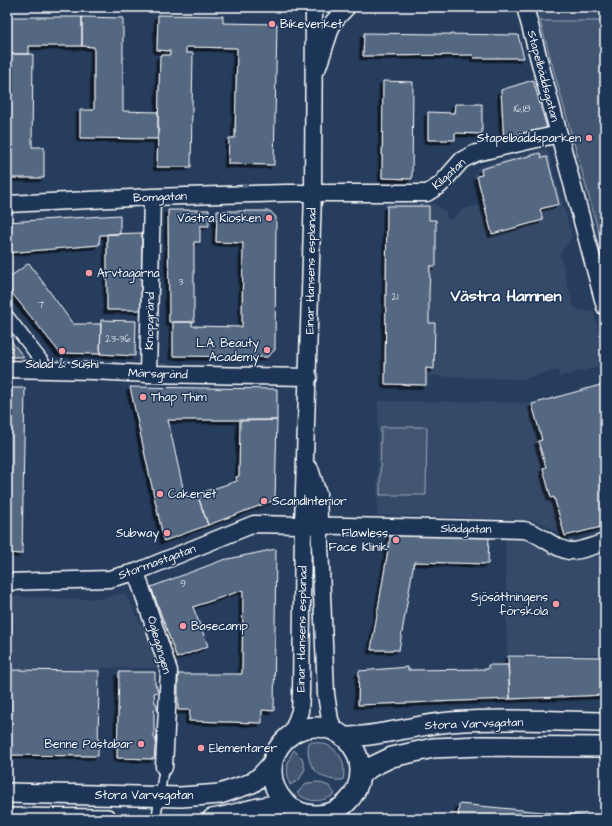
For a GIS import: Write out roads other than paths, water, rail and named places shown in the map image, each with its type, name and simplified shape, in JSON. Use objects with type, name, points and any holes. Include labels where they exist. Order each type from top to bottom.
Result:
[{"type":"street","points":[[315,7],[327,12],[336,12],[346,7]]},
{"type":"street","name":"Einar Hansens esplanad","points":[[292,733],[300,711],[301,694],[313,193],[315,7]]},
{"type":"street","name":"Einar Hansens esplanad","points":[[313,85],[333,22],[346,7]]},
{"type":"street","name":"Stapelbäddsgatan","points":[[525,7],[605,307]]},
{"type":"street","name":"Kilgatan","points":[[313,193],[427,193],[440,185],[462,160],[476,153],[559,134]]},
{"type":"street","name":"Bomgatan","points":[[7,204],[152,196],[313,193]]},
{"type":"street","name":"Knopgränd","points":[[148,374],[152,196]]},
{"type":"street","points":[[7,316],[48,369]]},
{"type":"street","name":"Märsgränd","points":[[7,369],[48,369],[148,374],[309,377]]},
{"type":"street","name":"Einar Hansens esplanad","points":[[306,457],[318,494],[326,694],[330,720],[340,734]]},
{"type":"street","name":"Stormastgatan","points":[[7,582],[109,579],[136,572],[254,524],[304,524]]},
{"type":"street","points":[[304,524],[320,526]]},
{"type":"street","name":"Slädgatan","points":[[320,526],[524,530],[534,532],[557,546],[570,551],[605,542]]},
{"type":"street","name":"Öglegången","points":[[136,572],[169,671],[164,767]]},
{"type":"street","name":"Stora Varvsgatan","points":[[7,793],[159,796],[220,794],[252,783],[271,765],[278,746],[292,733],[302,728],[313,726],[340,734],[360,737],[412,727],[450,722],[605,722]]},
{"type":"street","points":[[212,819],[233,815],[268,805],[309,815],[335,814],[353,794],[360,775],[357,754],[340,734]]},
{"type":"street","name":"Stora Varvsgatan","points":[[360,775],[373,766],[392,757],[432,748],[481,746],[605,747]]},
{"type":"street","name":"Stora Varvsgatan","points":[[271,765],[272,779],[277,793],[295,812]]},
{"type":"street","name":"Stora Varvsgatan","points":[[7,818],[107,819]]},
{"type":"lane","points":[[156,819],[164,767]]},
{"type":"place","name":"Bikeverket","points":[[272,24]]},
{"type":"place","name":"Stapelbäddsparken","points":[[589,138]]},
{"type":"place","name":"Västra Kiosken","points":[[269,218]]},
{"type":"place","name":"Arvtagarna","points":[[89,273]]},
{"type":"place","name":"L.A. Beauty Academy","points":[[267,350]]},
{"type":"place","name":"Salad & Sushi","points":[[62,351]]},
{"type":"place","name":"Thap Thim","points":[[143,397]]},
{"type":"place","name":"Cakeriet","points":[[160,494]]},
{"type":"place","name":"ScandInterior","points":[[264,501]]},
{"type":"place","name":"Subway","points":[[167,533]]},
{"type":"place","name":"Flawless Face Klinik","points":[[396,540]]},
{"type":"place","name":"Sjösättningens förskola","points":[[556,604]]},
{"type":"place","name":"Basecamp","points":[[183,626]]},
{"type":"place","name":"Benne Pastabar","points":[[141,744]]},
{"type":"place","name":"Elementarer","points":[[201,748]]},
{"type":"district","name":"Västra Hamnen","points":[[506,296]]}]
